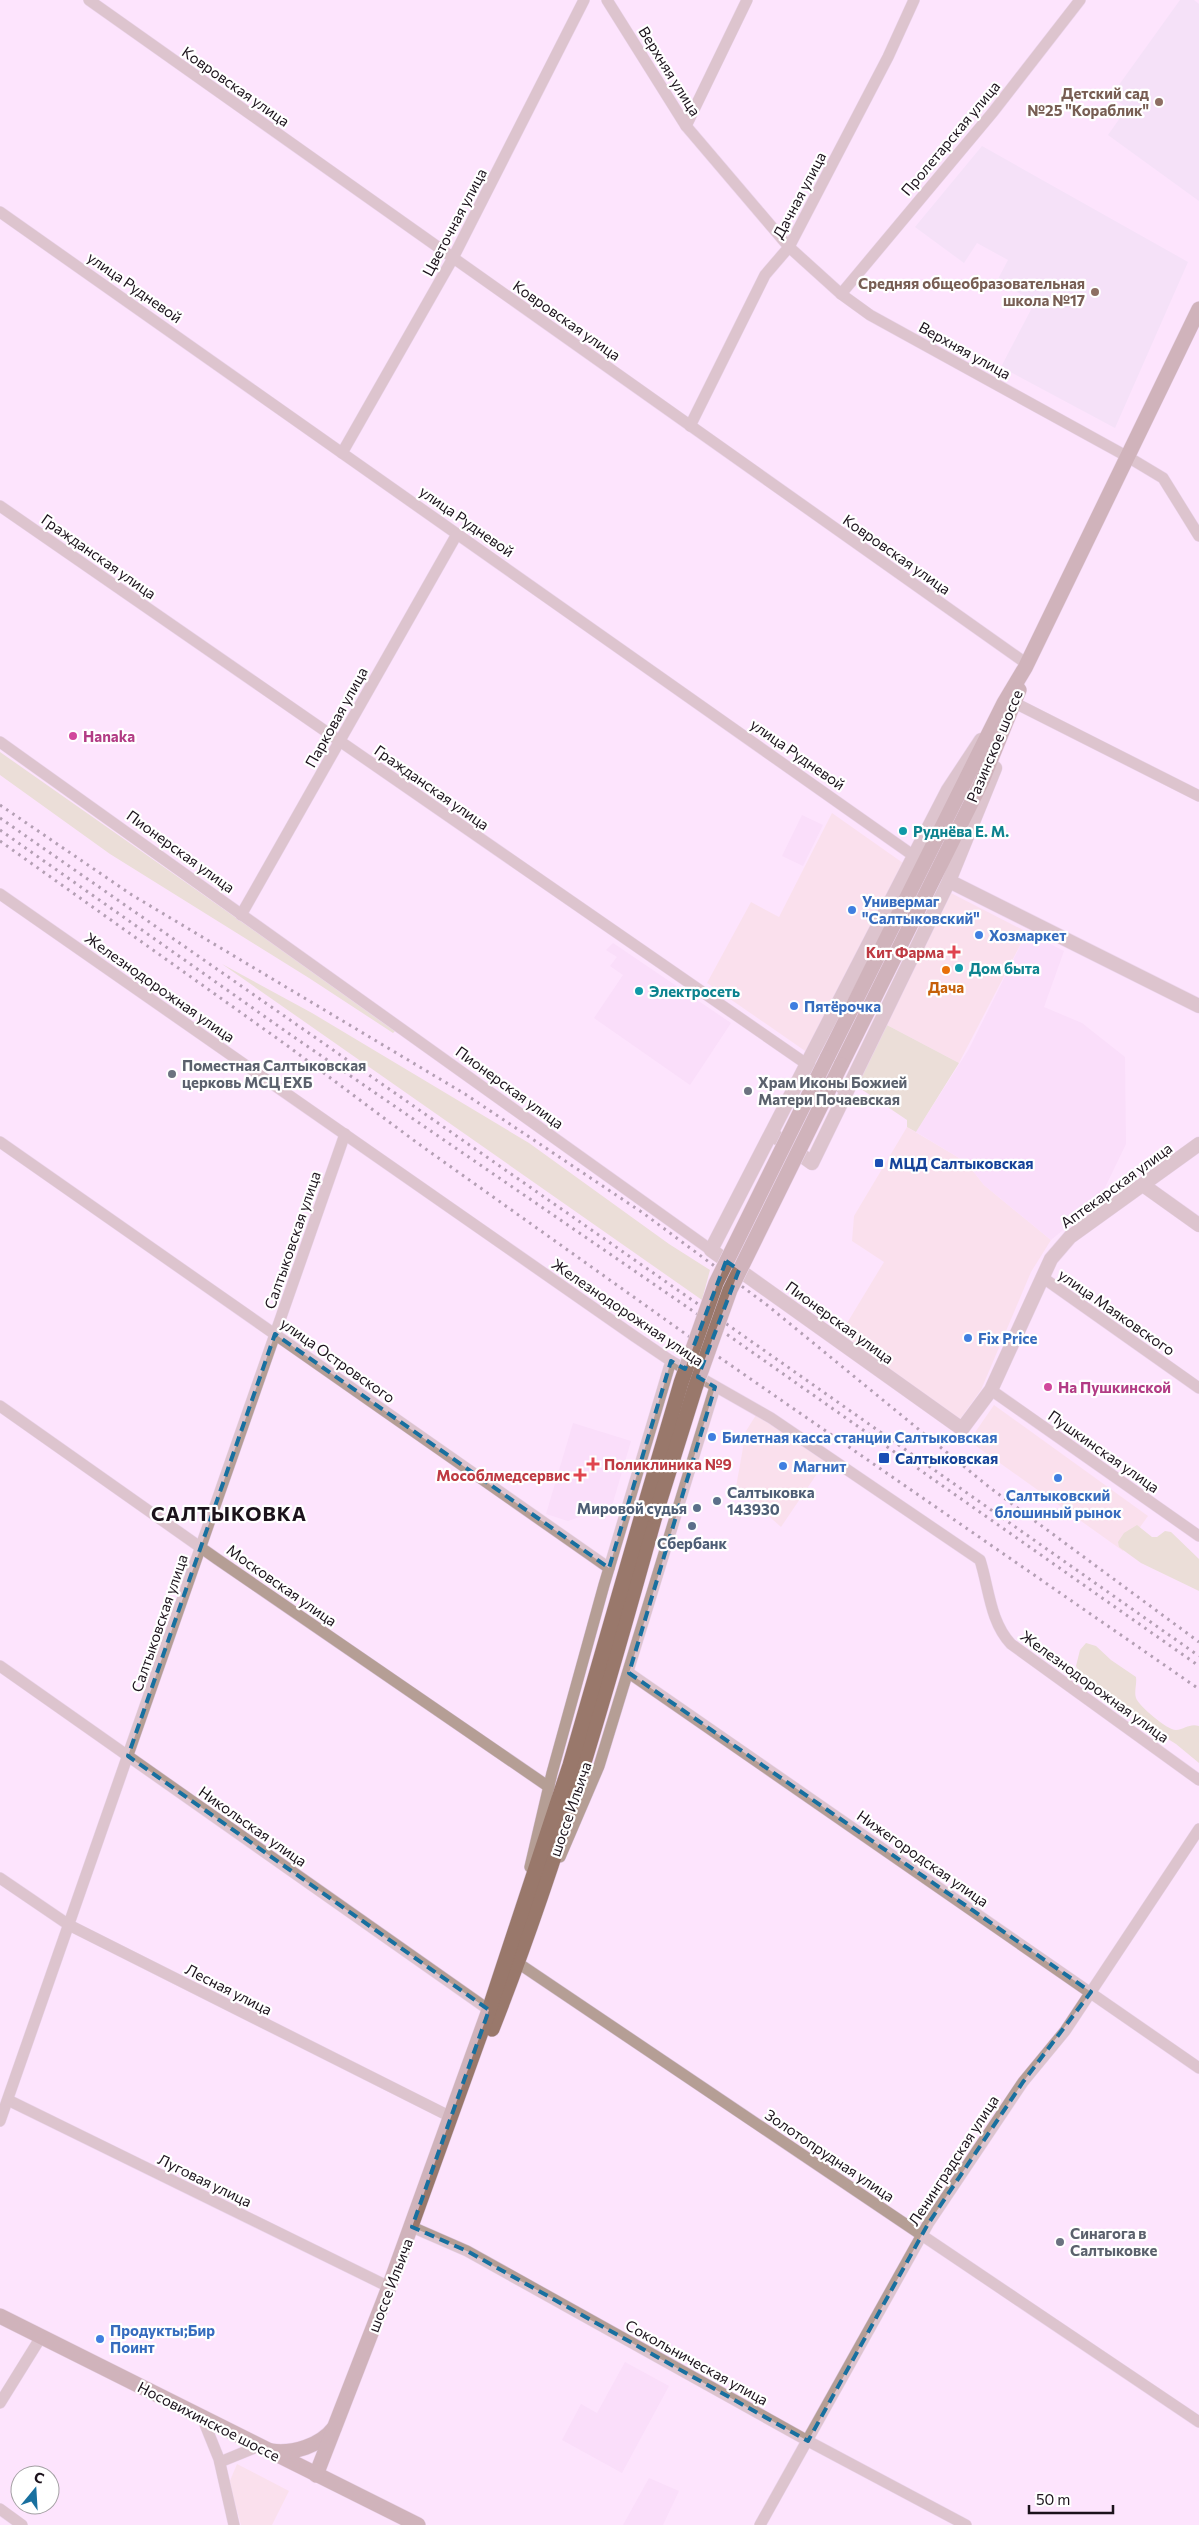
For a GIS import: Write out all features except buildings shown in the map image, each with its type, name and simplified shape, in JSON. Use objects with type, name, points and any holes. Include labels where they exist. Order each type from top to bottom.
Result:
[{"type":"main road","name":"Разинское шоссе","points":[[649,1514],[730,1290],[918,912],[1026,666],[1199,309]]},
{"type":"main road","name":"Разинское шоссе","points":[[649,1514],[680,1383],[716,1283],[827,1058],[1000,724],[1015,703],[1026,666]]},
{"type":"main road","name":"шоссе Ильича","points":[[316,2475],[337,2425],[412,2227],[489,2010],[519,1938],[537,1906],[591,1746],[649,1514]]},
{"type":"main road","name":"шоссе Ильича","points":[[460,2093],[490,2036],[518,1962],[519,1918],[567,1775],[649,1514]]},
{"type":"main road","name":"Носовихинское шоссе","points":[[0,2316],[418,2525]]},
{"type":"main road","points":[[263,2448],[299,2449],[322,2439],[337,2425]]},
{"type":"street","name":"Ковровская улица","points":[[89,0],[1026,666]]},
{"type":"street","name":"Цветочная улица","points":[[342,452],[453,258],[584,0]]},
{"type":"street","name":"Верхняя улица","points":[[607,0],[686,126],[789,248],[841,294],[870,315],[1128,456],[1163,478],[1199,536]]},
{"type":"street","points":[[686,126],[747,0]]},
{"type":"street","name":"Дачная улица","points":[[690,426],[765,275],[789,248],[888,57],[914,0]]},
{"type":"street","name":"Пролетарская улица","points":[[841,294],[993,112],[1080,0]]},
{"type":"street","name":"улица Рудневой","points":[[0,212],[914,856]]},
{"type":"street","name":"Гражданская улица","points":[[0,506],[847,1092]]},
{"type":"street","name":"Парковая улица","points":[[242,915],[457,534]]},
{"type":"street","points":[[1015,703],[1199,796]]},
{"type":"street","points":[[711,1250],[948,790],[969,755],[1000,724]]},
{"type":"street","points":[[772,1134],[812,1163],[949,881],[995,769],[1000,724]]},
{"type":"street","name":"Пионерская улица","points":[[0,742],[962,1429],[991,1390]]},
{"type":"street","points":[[949,881],[1199,1006]]},
{"type":"street","name":"Железнодорожная улица","points":[[0,894],[672,1361],[771,1418],[980,1560],[997,1624],[1002,1634],[1011,1644],[1199,1780]]},
{"type":"street","name":"Салтыковская улица","points":[[1,2117],[345,1134]]},
{"type":"street","name":"улица Островского","points":[[0,1142],[609,1568]]},
{"type":"street","name":"Аптекарская улица","points":[[991,1390],[1051,1259],[1070,1237],[1199,1144]]},
{"type":"street","points":[[732,1266],[740,1252],[745,1231],[745,1202],[750,1177]]},
{"type":"street","points":[[1143,1185],[1199,1225]]},
{"type":"street","name":"улица Маяковского","points":[[1042,1277],[1199,1388]]},
{"type":"street","points":[[519,1918],[549,1788],[609,1568],[672,1361]]},
{"type":"street","points":[[537,1906],[586,1799],[629,1673],[716,1387]]},
{"type":"street","name":"Пушкинская улица","points":[[991,1390],[1199,1536]]},
{"type":"street","points":[[654,1420],[657,1414],[667,1407],[681,1405],[697,1418],[701,1434]]},
{"type":"street","name":"Московская улица","points":[[0,1406],[549,1788]]},
{"type":"street","name":"Никольская улица","points":[[0,1666],[489,2010]]},
{"type":"street","name":"Нижегородская улица","points":[[629,1673],[1199,2068]]},
{"type":"street","name":"Ленинградская улица","points":[[760,2525],[922,2235],[956,2180],[1023,2082],[1065,2031],[1199,1829]]},
{"type":"street","name":"Лесная улица","points":[[0,1878],[69,1925],[451,2117]]},
{"type":"street","name":"Золотопрудная улица","points":[[518,1962],[1199,2422]]},
{"type":"street","name":"Луговая улица","points":[[8,2100],[389,2287]]},
{"type":"street","name":"Сокольническая улица","points":[[412,2227],[467,2251],[808,2441],[966,2525]]},
{"type":"street","points":[[0,2403],[41,2337]]},
{"type":"street","points":[[202,2418],[212,2438],[220,2462],[234,2525]]},
{"type":"street","points":[[220,2462],[263,2448]]},
{"type":"street","points":[[0,2509],[22,2525]]},
{"type":"highlighted area","points":[[726,1261],[739,1270],[698,1377],[715,1387],[629,1673],[1091,1992],[1023,2082],[928,2224],[808,2441],[467,2251],[412,2227],[489,2010],[128,1756],[275,1334],[609,1568],[671,1361],[685,1369]]},
{"type":"shaded area","name":"Детский сад №25 \"Кораблик\"","points":[[1180,0],[1194,0],[1199,4],[1199,201],[1108,135],[1127,108],[1111,96]]},
{"type":"shaded area","name":"Средняя общеобразовательная школа №17","points":[[982,146],[1188,262],[1115,428],[1001,367],[1035,302],[997,281],[1008,260],[977,243],[964,263],[915,227]]},
{"type":"shaded area","points":[[832,813],[903,863],[808,1053],[707,983],[751,902],[779,917]]},
{"type":"shaded area","points":[[802,815],[823,825],[803,866],[782,856]]},
{"type":"shaded area","points":[[949,892],[1027,932],[959,1063],[885,1024]]},
{"type":"shaded area","points":[[1027,932],[1064,951],[1044,1007],[1082,1023],[1125,1057],[1126,1144],[1099,1200],[1051,1240],[984,1185],[966,1162],[916,1132],[969,1049]]},
{"type":"shaded area","points":[[613,943],[731,1023],[690,1085],[594,1018],[623,975],[610,966],[617,957],[606,950]]},
{"type":"shaded area","points":[[907,1127],[966,1162],[984,1185],[1051,1240],[1031,1272],[981,1390],[958,1422],[841,1333],[884,1262],[852,1241],[854,1216]]},
{"type":"shaded area","name":"Салтыковский блошиный рынок","points":[[994,1405],[1148,1516],[1123,1551],[969,1441]]},
{"type":"shaded area","points":[[756,1415],[827,1459],[781,1527],[736,1487],[746,1431]]},
{"type":"shaded area","name":"Поликлиника №9","points":[[573,1423],[631,1441],[612,1506],[568,1521],[546,1514]]},
{"type":"shaded area","points":[[625,2362],[669,2386],[622,2473],[562,2440],[581,2404],[597,2413]]},
{"type":"shaded area","points":[[237,2464],[289,2491],[272,2525],[241,2525],[229,2483]]},
{"type":"shaded area","points":[[649,2478],[679,2491],[663,2525],[623,2525]]},
{"type":"green space","points":[[0,752],[396,1030],[393,1033],[309,978],[110,854],[0,775]]},
{"type":"green space","points":[[222,964],[312,1013],[529,1143],[669,1244],[710,1270],[702,1300]]},
{"type":"green space","points":[[885,1024],[959,1063],[916,1132],[907,1127],[907,1120],[855,1085]]},
{"type":"green space","points":[[1137,1525],[1152,1537],[1157,1537],[1165,1531],[1171,1532],[1199,1559],[1199,1591],[1141,1563],[1119,1547],[1118,1542],[1124,1533]]},
{"type":"green space","points":[[1086,1643],[1096,1646],[1111,1660],[1136,1677],[1135,1693],[1138,1702],[1160,1722],[1176,1730],[1190,1726],[1199,1726],[1199,1763],[1176,1744],[1139,1721],[1083,1681],[1076,1666],[1080,1650]]},
{"type":"railway","points":[[0,805],[132,895],[465,1094],[643,1213],[767,1305],[989,1487],[1199,1642]]},
{"type":"railway","points":[[0,818],[1199,1656]]},
{"type":"railway","points":[[0,830],[291,1035],[725,1333],[1199,1666]]},
{"type":"railway","points":[[0,841],[285,1044],[416,1142],[687,1335],[1199,1689]]},
{"type":"place","name":"Детский сад №25 \"Кораблик\"","points":[[1159,102]]},
{"type":"place","name":"Средняя общеобразовательная школа №17","points":[[1095,292]]},
{"type":"place","name":"Hanaka","points":[[73,736]]},
{"type":"place","name":"Руднёва Е. М.","points":[[903,831]]},
{"type":"place","name":"Универмаг \"Салтыковский\"","points":[[852,910]]},
{"type":"place","name":"Хозмаркет","points":[[979,935]]},
{"type":"place","name":"Кит Фарма","points":[[954,952]]},
{"type":"place","name":"Дом быта","points":[[959,968]]},
{"type":"place","name":"Дача","points":[[946,970]]},
{"type":"place","name":"Электросеть","points":[[639,991]]},
{"type":"place","name":"Пятёрочка","points":[[794,1006]]},
{"type":"place","name":"Поместная Салтыковская церковь МСЦ ЕХБ","points":[[172,1074]]},
{"type":"place","name":"Храм Иконы Божией Матери Почаевская","points":[[748,1091]]},
{"type":"place","name":"МЦД Салтыковская","points":[[879,1163]]},
{"type":"place","name":"Fix Price","points":[[968,1338]]},
{"type":"place","name":"На Пушкинской","points":[[1048,1387]]},
{"type":"place","name":"Билетная касса станции Салтыковская","points":[[712,1437]]},
{"type":"place","name":"Салтыковская","points":[[884,1458]]},
{"type":"place","name":"Поликлиника №9","points":[[593,1464]]},
{"type":"place","name":"Магнит","points":[[783,1466]]},
{"type":"place","name":"Мособлмедсервис","points":[[580,1475]]},
{"type":"place","name":"Салтыковский блошиный рынок","points":[[1058,1478]]},
{"type":"place","name":"Салтыковка 143930","points":[[717,1501]]},
{"type":"place","name":"Мировой судья","points":[[697,1508]]},
{"type":"place","name":"Сбербанк","points":[[692,1526]]},
{"type":"place","name":"Синагога в Салтыковке","points":[[1060,2242]]},
{"type":"place","name":"Продукты;Бир Поинт","points":[[100,2339]]},
{"type":"district","name":"САЛТЫКОВКА","points":[[229,1513]]}]
